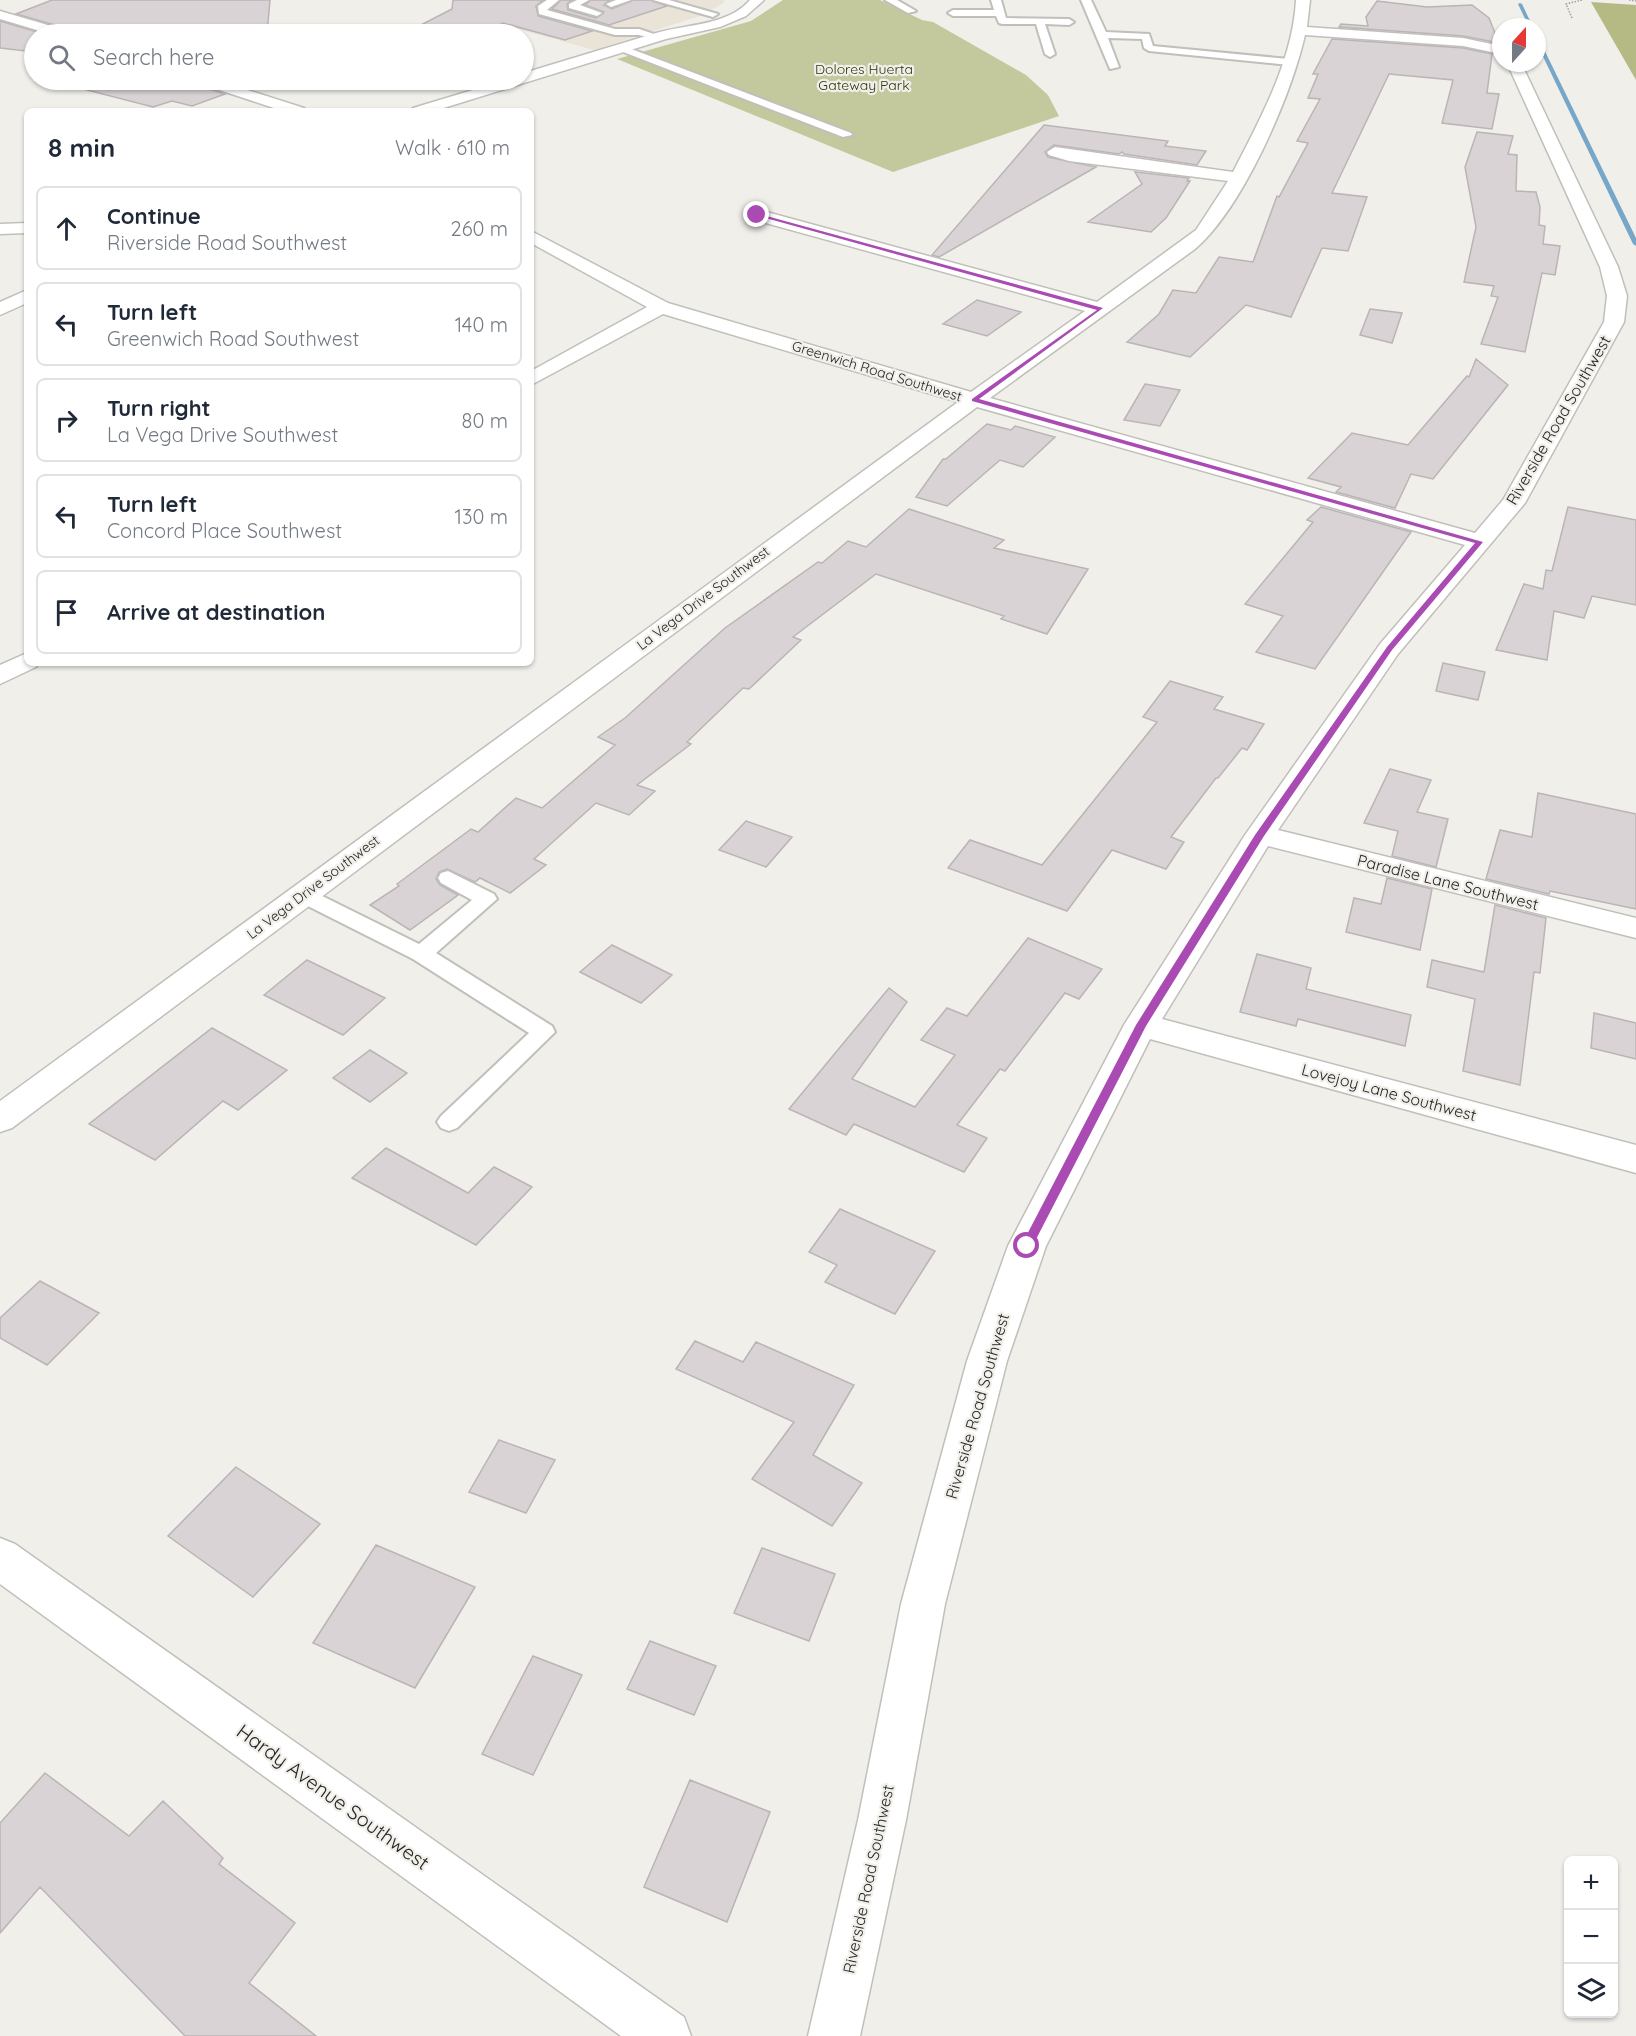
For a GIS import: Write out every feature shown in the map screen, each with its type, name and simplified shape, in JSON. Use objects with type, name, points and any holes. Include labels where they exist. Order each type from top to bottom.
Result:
[{"type":"street","points":[[659,30],[681,33],[739,15],[753,6],[757,0]]},
{"type":"street","name":"La Vega Drive Southwest","points":[[0,1119],[974,400],[1190,245],[1208,228],[1265,127],[1304,12],[1303,0]]},
{"type":"street","points":[[534,75],[621,48],[659,30],[667,30],[713,14],[726,8],[731,1]]},
{"type":"street","points":[[0,15],[30,24]]},
{"type":"street","points":[[1298,30],[1463,42],[1492,48]]},
{"type":"street","name":"Riverside Road Southwest","points":[[834,2036],[882,1820],[923,1604],[987,1361],[1027,1246],[1141,1025],[1260,835],[1389,649],[1512,504],[1596,350],[1614,322],[1617,296],[1609,267],[1518,72]]},
{"type":"street","points":[[234,90],[290,108]]},
{"type":"street","points":[[428,108],[486,90]]},
{"type":"street","points":[[1055,152],[1069,156],[1236,177]]},
{"type":"street","points":[[757,215],[1101,309]]},
{"type":"street","points":[[0,229],[24,228]]},
{"type":"street","name":"Greenwich Road Southwest","points":[[534,238],[661,307],[974,400],[1480,542]]},
{"type":"street","points":[[0,309],[24,297]]},
{"type":"street","points":[[534,377],[661,307]]},
{"type":"street","points":[[0,676],[24,662]]},
{"type":"street","name":"Paradise Lane Southwest","points":[[1260,835],[1636,928]]},
{"type":"street","name":"Lovejoy Lane Southwest","points":[[1141,1025],[1636,1159]]},
{"type":"street","name":"Hardy Avenue Southwest","points":[[0,1558],[665,2036]]},
{"type":"lane","points":[[542,8],[554,0]]},
{"type":"lane","points":[[572,6],[584,0]]},
{"type":"lane","points":[[611,4],[626,0]]},
{"type":"lane","points":[[658,0],[713,14]]},
{"type":"lane","points":[[890,0],[911,11]]},
{"type":"lane","points":[[996,0],[1002,21],[1069,22]]},
{"type":"lane","points":[[1086,0],[1103,35],[1114,48],[1114,67]]},
{"type":"lane","points":[[542,8],[572,6],[605,15]]},
{"type":"lane","points":[[542,8],[542,12],[615,32],[659,30]]},
{"type":"lane","points":[[953,13],[1000,13]]},
{"type":"lane","points":[[628,21],[659,30]]},
{"type":"lane","points":[[1040,22],[1050,54]]},
{"type":"lane","points":[[1103,35],[1146,36],[1144,48],[1288,62]]},
{"type":"lane","points":[[621,48],[847,135]]},
{"type":"lane","points":[[421,954],[487,899],[448,878]]},
{"type":"lane","points":[[303,895],[421,954],[544,1032],[449,1122]]},
{"type":"path","points":[[1572,18],[1566,4],[1582,0]]},
{"type":"path","points":[[1629,0],[1636,0]]},
{"type":"shaded area","points":[[494,0],[723,0],[725,2],[703,15],[594,50],[534,34],[534,24],[449,23]]},
{"type":"green space","name":"Dolores Huerta Gateway Park","points":[[783,0],[880,0],[922,20],[933,22],[1026,75],[1048,95],[1059,116],[893,172],[617,59],[751,21]]},
{"type":"green space","points":[[1591,2],[1636,5],[1636,80]]},
{"type":"building","points":[[52,0],[270,0],[268,24],[51,24],[16,14]]},
{"type":"building","points":[[453,0],[543,0],[536,6],[538,16],[592,31],[565,40],[534,32],[534,24],[423,24],[452,9]]},
{"type":"building","points":[[561,0],[572,0],[567,4],[568,10],[596,18],[604,12],[585,5],[591,0],[610,0],[604,5],[612,9],[633,0],[651,0],[667,6],[609,25],[552,9]]},
{"type":"building","points":[[1377,1],[1427,7],[1472,5],[1489,18],[1492,26],[1492,42],[1463,36],[1339,27],[1341,24],[1368,26],[1366,17]]},
{"type":"building","points":[[0,21],[24,28],[24,51],[0,48]]},
{"type":"building","points":[[1332,39],[1463,48],[1492,54],[1487,93],[1499,94],[1492,129],[1442,123],[1453,80],[1389,74],[1332,193],[1367,197],[1348,251],[1322,248],[1291,317],[1246,305],[1190,357],[1127,342],[1159,314],[1173,290],[1196,293],[1219,257],[1253,262],[1277,196],[1279,197],[1308,143],[1297,141],[1320,99],[1308,98],[1318,74],[1313,74]]},
{"type":"building","points":[[87,90],[213,90],[225,94],[192,106],[172,101],[153,107]]},
{"type":"building","points":[[1044,125],[1168,141],[1165,146],[1206,151],[1197,165],[1122,152],[1119,154],[1054,145],[1045,152],[1048,157],[1096,167],[939,257],[932,255]]},
{"type":"building","points":[[1477,132],[1513,136],[1508,154],[1517,155],[1516,191],[1536,192],[1540,207],[1539,225],[1545,226],[1543,244],[1560,246],[1555,275],[1542,273],[1525,352],[1481,344],[1498,297],[1491,296],[1494,286],[1464,282],[1476,227],[1465,167]]},
{"type":"building","points":[[1135,172],[1189,178],[1187,181],[1190,181],[1166,218],[1151,232],[1088,222],[1142,184]]},
{"type":"building","points":[[977,300],[1021,312],[987,336],[943,324]]},
{"type":"building","points":[[1370,309],[1402,313],[1392,343],[1360,335]]},
{"type":"building","points":[[1476,359],[1508,385],[1433,479],[1411,474],[1395,508],[1336,492],[1341,487],[1308,478],[1352,433],[1408,445],[1467,376],[1469,377]]},
{"type":"building","points":[[1145,384],[1180,390],[1160,426],[1124,420]]},
{"type":"building","points":[[987,424],[1011,430],[1015,426],[1055,437],[1023,467],[1000,460],[947,506],[916,497],[943,459],[946,459]]},
{"type":"building","points":[[1321,507],[1411,532],[1315,669],[1256,652],[1283,616],[1245,604],[1313,522],[1307,520]]},
{"type":"building","points":[[1568,507],[1636,520],[1636,605],[1592,596],[1584,618],[1554,611],[1547,660],[1496,650],[1524,584],[1543,589],[1546,570],[1552,571]]},
{"type":"building","points":[[909,509],[1004,540],[994,548],[1088,569],[1047,634],[1001,619],[1004,616],[876,574],[793,637],[801,640],[749,689],[743,688],[687,742],[691,744],[637,785],[655,791],[629,815],[596,803],[534,859],[546,865],[510,893],[480,878],[475,882],[447,869],[439,872],[436,879],[440,885],[458,895],[410,930],[370,905],[399,886],[397,884],[471,829],[478,832],[516,798],[542,808],[615,745],[598,737],[625,718],[725,628],[818,562],[822,563],[848,541],[866,547]]},
{"type":"building","points":[[1443,663],[1485,672],[1478,700],[1436,691]]},
{"type":"building","points":[[1170,681],[1223,697],[1214,709],[1264,724],[1247,750],[1242,748],[1171,837],[1184,842],[1166,869],[1112,850],[1067,911],[948,868],[970,840],[1042,865],[1157,722],[1143,717]]},
{"type":"building","points":[[1390,769],[1431,780],[1417,812],[1448,819],[1436,867],[1392,856],[1398,831],[1364,823]]},
{"type":"building","points":[[1538,793],[1636,814],[1636,909],[1550,891],[1549,894],[1486,879],[1500,830],[1532,837]]},
{"type":"building","points":[[746,821],[792,837],[766,867],[719,850]]},
{"type":"building","points":[[1387,878],[1432,889],[1420,950],[1346,932],[1354,898],[1381,904]]},
{"type":"building","points":[[1495,905],[1546,918],[1540,973],[1534,972],[1520,1085],[1463,1071],[1475,999],[1427,987],[1432,960],[1484,972]]},
{"type":"building","points":[[1028,938],[1102,969],[1079,999],[1065,993],[1005,1071],[1000,1069],[957,1125],[987,1138],[964,1172],[854,1124],[846,1135],[789,1109],[889,988],[907,1002],[852,1079],[915,1107],[955,1055],[921,1040],[947,1008],[967,1016]]},
{"type":"building","points":[[612,945],[672,975],[641,1003],[580,972]]},
{"type":"building","points":[[1257,954],[1311,968],[1306,989],[1411,1015],[1405,1046],[1298,1019],[1296,1026],[1240,1012]]},
{"type":"building","points":[[307,960],[385,998],[343,1035],[264,995]]},
{"type":"building","points":[[1594,1013],[1636,1023],[1636,1059],[1591,1048]]},
{"type":"building","points":[[212,1028],[287,1070],[238,1110],[223,1101],[155,1160],[89,1124]]},
{"type":"building","points":[[370,1050],[407,1073],[370,1102],[333,1078]]},
{"type":"building","points":[[386,1148],[468,1193],[494,1167],[532,1187],[476,1245],[352,1178]]},
{"type":"building","points":[[840,1209],[935,1251],[895,1314],[825,1282],[837,1265],[809,1252]]},
{"type":"building","points":[[40,1281],[99,1313],[47,1365],[0,1338],[0,1318]]},
{"type":"building","points":[[695,1341],[743,1362],[756,1342],[854,1385],[813,1455],[862,1483],[832,1526],[752,1479],[794,1422],[676,1369]]},
{"type":"building","points":[[499,1440],[555,1460],[526,1513],[469,1492]]},
{"type":"building","points":[[236,1467],[320,1524],[253,1597],[168,1536]]},
{"type":"building","points":[[376,1545],[475,1587],[415,1688],[313,1643]]},
{"type":"building","points":[[762,1548],[835,1574],[809,1641],[734,1613]]},
{"type":"building","points":[[650,1641],[716,1666],[694,1715],[627,1689]]},
{"type":"building","points":[[533,1656],[582,1675],[533,1775],[482,1754]]},
{"type":"building","points":[[45,1773],[129,1836],[163,1801],[223,1858],[219,1864],[295,1923],[249,1983],[316,2036],[185,2036],[40,1887],[0,1933],[0,1823]]},
{"type":"building","points":[[690,1780],[770,1812],[727,1922],[644,1887]]},
{"type":"waterway","points":[[1520,4],[1527,18]]},
{"type":"waterway","points":[[1546,58],[1636,244]]},
{"type":"route","points":[[757,215],[1101,309],[974,400],[1480,542],[1389,649],[1260,835],[1141,1025],[1027,1246]]}]
